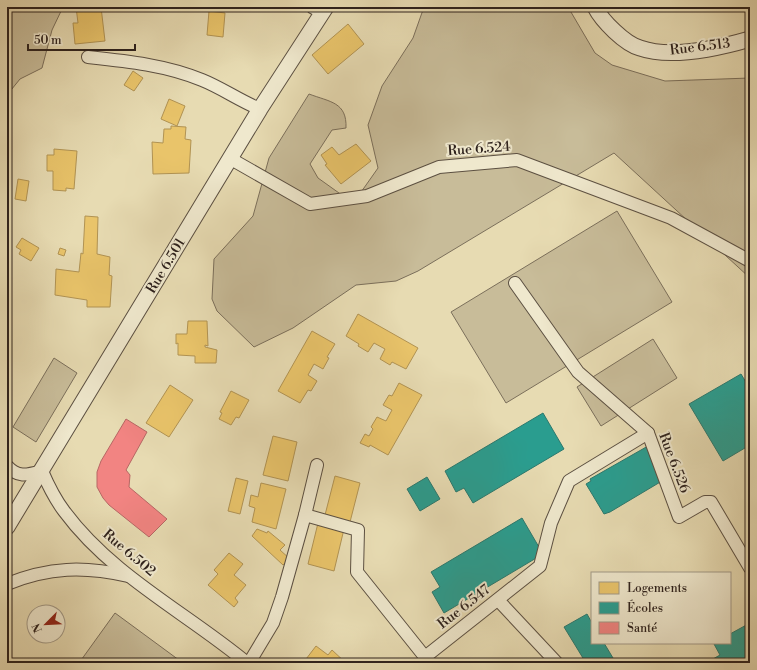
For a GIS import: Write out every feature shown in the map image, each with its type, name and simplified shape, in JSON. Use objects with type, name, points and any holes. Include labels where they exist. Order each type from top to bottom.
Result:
[{"type":"street","name":"Rue 6.513","points":[[595,7],[599,14],[619,34],[639,48],[670,53],[733,44],[750,39]]},
{"type":"street","name":"Rue 6.501","points":[[7,527],[321,9]]},
{"type":"street","points":[[88,57],[135,62],[195,78],[260,109]]},
{"type":"street","name":"Rue 6.524","points":[[231,159],[310,204],[367,196],[439,167],[517,160],[671,218],[750,261]]},
{"type":"street","name":"Rue 6.526","points":[[515,283],[578,372],[648,434],[679,517],[705,502],[711,502],[750,568]]},
{"type":"street","name":"Rue 6.547","points":[[305,515],[358,530],[357,572],[425,657],[540,566],[551,523],[569,481],[648,434]]},
{"type":"street","points":[[248,663],[273,622],[282,597],[305,515],[317,465]]},
{"type":"street","points":[[7,466],[14,473],[24,476],[42,471]]},
{"type":"street","name":"Rue 6.502","points":[[42,471],[54,497],[76,526],[107,558],[131,577],[220,640],[248,663]]},
{"type":"street","points":[[7,584],[43,572],[66,569],[109,572],[131,577]]},
{"type":"street","points":[[498,600],[557,663]]},
{"type":"shaded area","points":[[7,7],[63,7],[52,30],[42,68],[20,79],[7,95]]},
{"type":"shaded area","points":[[424,7],[568,7],[595,53],[612,65],[665,81],[750,78],[750,278],[614,153],[418,271],[396,281],[356,285],[293,328],[254,347],[217,311],[212,299],[214,259],[253,216],[269,158],[309,94],[336,104],[344,113],[346,119],[346,128],[332,130],[310,164],[318,178],[346,198],[359,195],[378,168],[368,125],[382,86],[413,38]]},
{"type":"shaded area","points":[[617,211],[672,302],[506,403],[451,312]]},
{"type":"shaded area","points":[[653,339],[677,378],[601,426],[577,387]]},
{"type":"shaded area","points":[[54,358],[77,373],[36,442],[13,427]]},
{"type":"shaded area","points":[[115,613],[183,663],[79,663]]},
{"type":"building: Logements","points":[[76,7],[101,7],[105,41],[75,44],[73,23],[78,23]]},
{"type":"building: Logements","points":[[209,11],[225,13],[223,37],[207,35]]},
{"type":"building: Logements","points":[[348,24],[364,44],[328,74],[312,55]]},
{"type":"building: Logements","points":[[133,71],[143,78],[134,91],[124,85]]},
{"type":"building: Logements","points":[[169,99],[185,106],[177,126],[161,119]]},
{"type":"building: Logements","points":[[171,126],[186,127],[185,139],[191,140],[189,173],[153,174],[152,142],[163,143],[164,129],[171,129]]},
{"type":"building: Logements","points":[[356,144],[371,161],[341,184],[325,165],[327,164],[321,155],[332,147],[339,155]]},
{"type":"building: Logements","points":[[54,149],[77,151],[74,189],[66,188],[66,191],[53,190],[53,171],[47,171],[47,155],[54,155]]},
{"type":"building: Logements","points":[[18,179],[29,181],[26,201],[15,199]]},
{"type":"building: Logements","points":[[85,216],[98,217],[97,254],[110,257],[109,275],[112,276],[110,307],[87,307],[87,300],[55,295],[56,269],[79,272],[81,253],[83,254]]},
{"type":"building: Logements","points":[[22,238],[39,248],[31,261],[19,254],[21,250],[16,247]]},
{"type":"building: Logements","points":[[60,248],[66,250],[64,256],[58,254]]},
{"type":"building: Logements","points":[[358,314],[418,348],[406,369],[392,362],[390,365],[380,359],[385,349],[374,343],[368,352],[346,336]]},
{"type":"building: Logements","points":[[188,321],[207,321],[208,346],[205,345],[205,347],[217,350],[216,363],[195,363],[195,356],[178,355],[176,334],[187,334]]},
{"type":"building: Logements","points":[[312,331],[335,344],[327,357],[329,358],[323,369],[314,364],[308,375],[317,381],[311,391],[308,390],[300,403],[278,391]]},
{"type":"building: Logements","points":[[399,383],[422,395],[388,455],[370,445],[369,447],[360,443],[365,434],[369,436],[373,429],[371,427],[377,417],[386,421],[392,410],[383,405],[389,395],[392,396]]},
{"type":"building: Logements","points":[[170,385],[193,400],[169,437],[146,423]]},
{"type":"building: Logements","points":[[231,391],[249,400],[239,418],[236,417],[231,425],[219,419],[222,413],[220,412]]},
{"type":"building: Logements","points":[[273,436],[297,442],[288,481],[263,475]]},
{"type":"building: Logements","points":[[335,476],[360,483],[350,522],[325,515]]},
{"type":"building: Logements","points":[[236,478],[248,481],[240,514],[228,511]]},
{"type":"building: Logements","points":[[261,483],[286,489],[276,529],[252,522],[255,508],[249,506],[251,495],[258,497]]},
{"type":"building: Logements","points":[[318,523],[344,529],[334,571],[308,564]]},
{"type":"building: Logements","points":[[257,529],[267,533],[268,531],[285,545],[280,550],[290,559],[283,565],[252,536]]},
{"type":"building: Logements","points":[[229,553],[243,564],[234,575],[246,585],[235,598],[238,602],[234,607],[208,585],[218,574],[214,570]]},
{"type":"building: Logements","points":[[316,646],[328,655],[332,650],[346,663],[303,663]]},
{"type":"building: Écoles","points":[[741,374],[750,389],[750,445],[723,461],[689,404]]},
{"type":"building: Écoles","points":[[543,413],[564,449],[473,503],[464,488],[456,492],[445,471]]},
{"type":"building: Écoles","points":[[648,446],[667,478],[610,512],[604,514],[586,484],[591,481],[590,479]]},
{"type":"building: Écoles","points":[[427,477],[440,499],[420,511],[407,489]]},
{"type":"building: Écoles","points":[[522,518],[543,554],[444,613],[432,592],[440,587],[431,572]]},
{"type":"building: Écoles","points":[[587,614],[591,621],[591,644],[605,644],[616,663],[586,663],[564,627]]},
{"type":"building: Écoles","points":[[750,623],[750,663],[706,663],[720,655],[714,644],[731,644],[731,633]]},
{"type":"building: Santé","points":[[126,419],[147,432],[126,470],[130,475],[129,487],[167,519],[149,537],[109,505],[97,487],[97,472],[101,461]]}]
